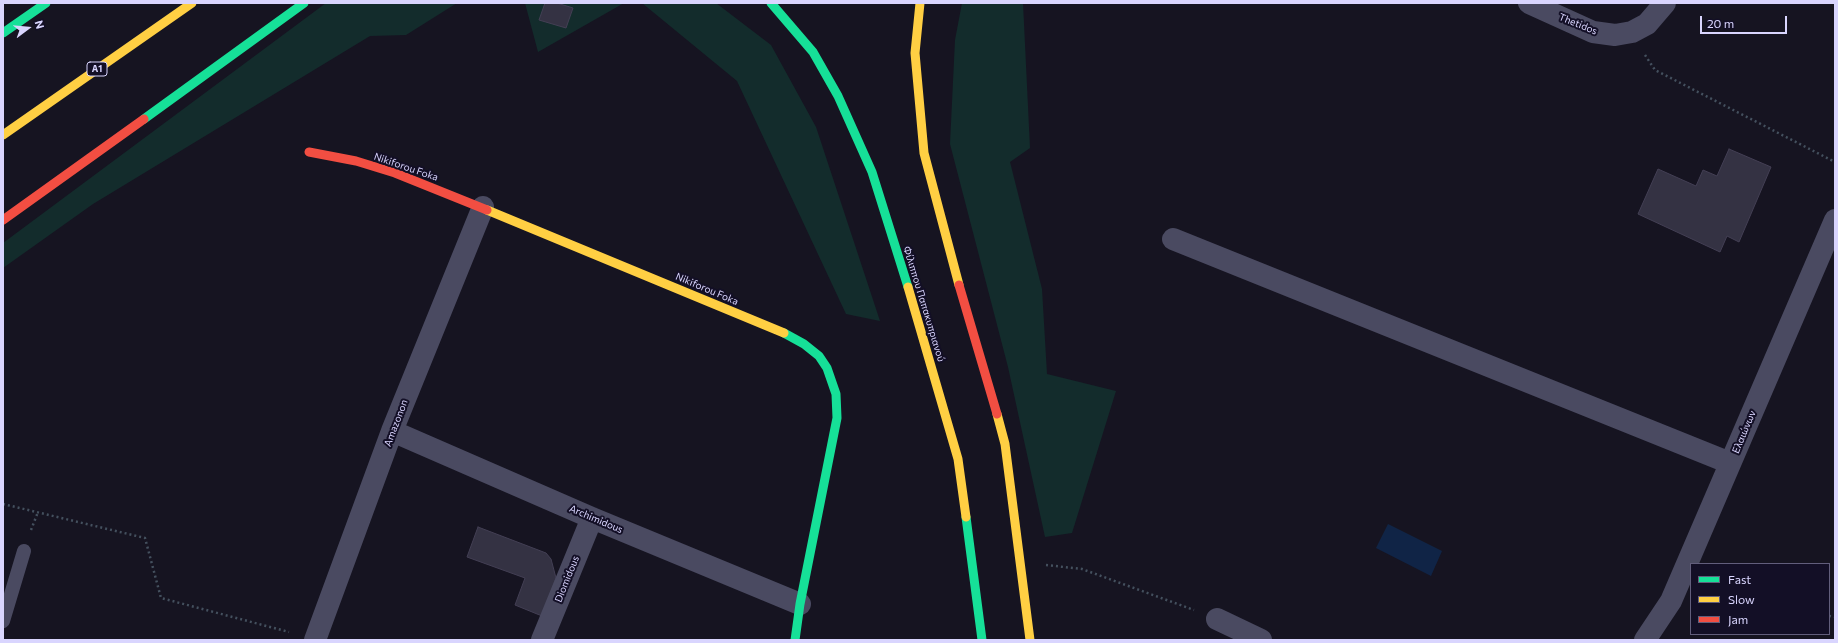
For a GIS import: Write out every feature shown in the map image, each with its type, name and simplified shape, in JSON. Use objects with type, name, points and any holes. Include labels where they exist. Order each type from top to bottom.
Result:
[{"type":"main road","points":[[3,33],[46,3]]},
{"type":"main road","name":"A1","points":[[3,135],[192,3]]},
{"type":"main road","points":[[3,220],[304,3]]},
{"type":"main road","name":"Φίλιππου Παπακυπριανού","points":[[771,3],[813,52],[838,96],[872,172],[918,319],[958,460],[982,640]]},
{"type":"main road","points":[[920,3],[915,53],[924,153],[953,262],[1005,444],[1030,640]]},
{"type":"main road","name":"Nikiforou Foka","points":[[309,152],[356,161],[395,173],[483,207],[788,335],[804,344],[819,356],[832,381],[837,399],[837,418],[800,604],[795,640]]},
{"type":"street","name":"Thetidos","points":[[1529,3],[1593,32],[1615,35],[1632,32],[1647,24],[1665,3]]},
{"type":"street","name":"Amazonon","points":[[315,639],[392,432],[483,207]]},
{"type":"street","name":"Ελαιώνων","points":[[1645,640],[1671,601],[1835,220]]},
{"type":"street","points":[[1173,240],[1730,463]]},
{"type":"street","name":"Archimidous","points":[[392,432],[592,518],[800,604]]},
{"type":"street","name":"Diomidous","points":[[542,640],[592,518]]},
{"type":"street","points":[[1217,619],[1261,640]]},
{"type":"lane","points":[[3,621],[24,551]]},
{"type":"path","points":[[1632,32],[1655,70],[1835,162]]},
{"type":"path","points":[[3,504],[145,538],[161,598],[315,639]]},
{"type":"path","points":[[1020,562],[1082,568],[1217,619]]},
{"type":"green space","points":[[326,3],[457,3],[406,35],[370,36],[93,204],[3,268],[3,243]]},
{"type":"green space","points":[[525,3],[624,3],[538,52]]},
{"type":"green space","points":[[642,3],[716,3],[771,45],[816,127],[880,321],[846,314],[737,81]]},
{"type":"green space","points":[[962,3],[1023,3],[1030,148],[1010,162],[1042,289],[1047,374],[1116,391],[1072,533],[1045,537],[1008,367],[950,144],[955,40]]},
{"type":"water","points":[[1388,524],[1442,551],[1431,576],[1376,548]]},
{"type":"building","points":[[545,3],[557,3],[573,8],[566,28],[539,20]]},
{"type":"building","points":[[1729,149],[1771,167],[1739,242],[1727,236],[1720,252],[1638,214],[1658,169],[1696,186],[1703,170],[1717,176]]},
{"type":"building","points":[[478,527],[546,553],[551,559],[556,578],[542,616],[515,605],[525,578],[467,557]]},
{"type":"traffic: fast","points":[[3,33],[46,3]]},
{"type":"traffic: fast","points":[[144,119],[304,3]]},
{"type":"traffic: fast","points":[[771,3],[813,52],[838,96],[872,172],[908,287]]},
{"type":"traffic: fast","points":[[784,333],[804,344],[819,356],[827,368],[836,394],[837,418],[800,604],[795,640]]},
{"type":"traffic: fast","points":[[966,517],[982,640]]},
{"type":"traffic: slow","points":[[3,135],[192,3]]},
{"type":"traffic: slow","points":[[920,3],[915,53],[924,153],[959,285]]},
{"type":"traffic: slow","points":[[487,210],[784,333]]},
{"type":"traffic: slow","points":[[908,287],[958,459],[966,517]]},
{"type":"traffic: slow","points":[[997,414],[1005,444],[1030,640]]},
{"type":"traffic: jam","points":[[3,220],[144,119]]},
{"type":"traffic: jam","points":[[309,152],[356,161],[395,173],[487,210]]},
{"type":"traffic: jam","points":[[959,285],[997,414]]}]
